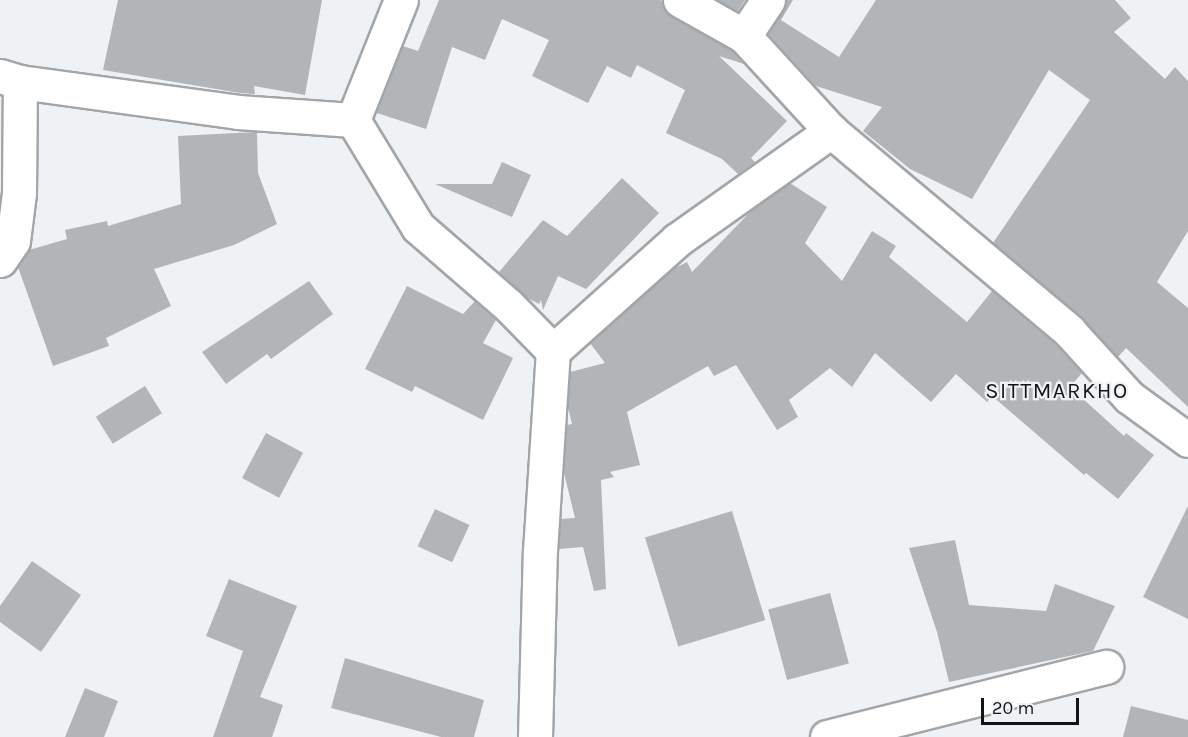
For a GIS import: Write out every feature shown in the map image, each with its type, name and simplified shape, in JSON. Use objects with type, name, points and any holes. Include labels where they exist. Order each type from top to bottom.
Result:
[{"type":"street","points":[[353,120],[401,0]]},
{"type":"street","points":[[680,0],[744,36],[831,130],[1069,331],[1129,397],[1188,440]]},
{"type":"street","points":[[744,36],[768,0]]},
{"type":"street","points":[[0,260],[13,242],[19,192],[10,79],[238,112],[353,120]]},
{"type":"street","points":[[353,120],[418,227],[507,305],[553,351]]},
{"type":"street","points":[[535,737],[540,551],[553,351],[677,240],[831,130]]},
{"type":"street","points":[[827,737],[1106,667]]},
{"type":"building","points":[[118,0],[322,0],[305,95],[254,86],[255,94],[240,93],[103,70]]},
{"type":"building","points":[[439,0],[661,0],[671,16],[732,51],[744,64],[719,56],[787,121],[751,158],[755,162],[738,174],[722,159],[666,133],[685,90],[637,65],[631,78],[607,66],[588,103],[532,76],[549,40],[502,19],[485,60],[452,47],[426,129],[377,113],[403,46],[418,51]]},
{"type":"building","points":[[718,0],[745,0],[738,11]]},
{"type":"building","points":[[787,0],[793,0],[781,20],[839,57],[876,0],[1115,0],[1131,18],[1114,32],[1165,79],[1175,67],[1188,81],[1188,231],[1157,282],[1188,308],[1188,407],[1126,348],[1118,357],[1081,317],[993,243],[1090,100],[1049,70],[972,199],[910,169],[863,131],[882,107],[816,86],[768,34]]},
{"type":"building","points":[[257,132],[258,173],[277,224],[234,245],[154,269],[171,306],[106,338],[109,346],[53,366],[18,267],[29,250],[67,239],[65,230],[107,221],[108,226],[181,204],[178,136]]},
{"type":"building","points":[[502,162],[531,175],[512,217],[435,184],[492,184]]},
{"type":"building","points":[[622,178],[659,213],[586,289],[558,276],[543,310],[541,300],[539,304],[527,298],[499,272],[543,220],[567,236]]},
{"type":"building","points":[[790,183],[827,207],[805,243],[842,281],[872,231],[896,246],[889,257],[967,322],[992,291],[1056,345],[1082,373],[1070,387],[1124,436],[1126,433],[1154,455],[1118,499],[1086,473],[1084,475],[992,396],[987,402],[956,374],[931,402],[875,353],[852,387],[830,368],[789,400],[798,417],[777,430],[736,365],[714,376],[708,366],[627,412],[640,465],[610,472],[614,477],[601,480],[606,589],[594,591],[583,547],[559,549],[561,519],[575,518],[564,473],[567,425],[572,424],[568,407],[570,372],[605,363],[590,343],[671,270],[687,262],[692,272],[754,208]]},
{"type":"building","points":[[309,281],[333,314],[271,359],[267,354],[226,384],[202,352]]},
{"type":"building","points":[[407,286],[463,314],[475,301],[496,320],[483,343],[513,358],[483,420],[415,386],[412,392],[365,369]]},
{"type":"building","points":[[145,386],[162,413],[113,444],[96,417]]},
{"type":"building","points":[[266,433],[303,453],[279,498],[242,478]]},
{"type":"building","points":[[1188,506],[1188,619],[1143,597]]},
{"type":"building","points":[[435,509],[469,525],[452,562],[418,546]]},
{"type":"building","points":[[732,511],[765,620],[678,647],[645,538]]},
{"type":"building","points":[[955,540],[969,605],[1046,611],[1055,584],[1115,606],[1093,651],[949,682],[937,632],[909,548]]},
{"type":"building","points":[[32,561],[81,595],[41,652],[0,622],[0,606]]},
{"type":"building","points":[[229,579],[297,606],[260,697],[283,705],[272,737],[213,737],[243,651],[206,636]]},
{"type":"building","points":[[830,593],[849,664],[787,680],[768,610]]},
{"type":"building","points":[[345,658],[484,700],[474,737],[441,737],[331,708]]},
{"type":"building","points":[[85,688],[118,701],[104,737],[65,737]]},
{"type":"building","points":[[1131,706],[1188,720],[1188,737],[1123,737]]},
{"type":"district","name":"SITTMARKHO","points":[[1057,392]]}]
